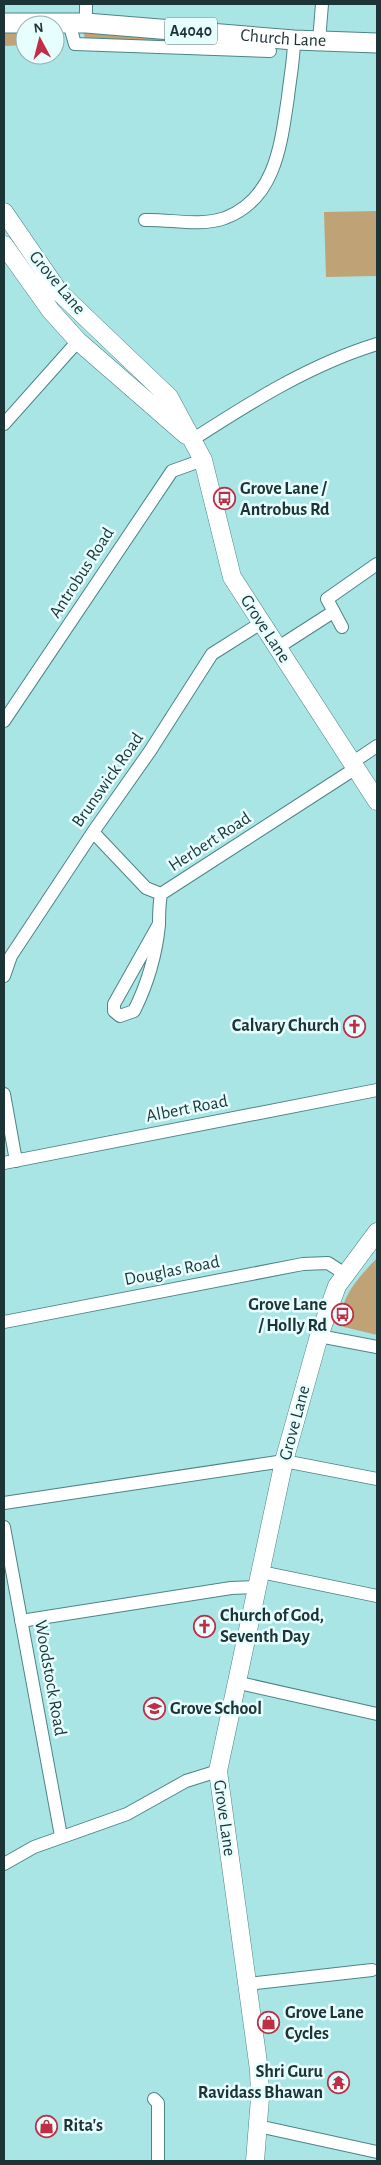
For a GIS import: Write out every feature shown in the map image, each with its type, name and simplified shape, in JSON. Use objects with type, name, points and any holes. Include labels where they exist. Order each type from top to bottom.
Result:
[{"type":"main road","name":"Church Lane","points":[[4,23],[78,23],[294,40],[377,43]]},
{"type":"street","points":[[78,23],[86,4]]},
{"type":"street","points":[[319,41],[322,4]]},
{"type":"street","name":"Church Lane","points":[[78,23],[75,44],[270,51]]},
{"type":"street","points":[[145,220],[199,223],[224,218],[243,208],[261,191],[276,166],[282,136],[294,40]]},
{"type":"street","name":"Grove Lane","points":[[4,212],[59,292],[169,397],[203,460],[232,577],[377,801]]},
{"type":"street","name":"Grove Lane","points":[[4,245],[51,311],[78,341],[192,440]]},
{"type":"street","points":[[4,424],[78,341]]},
{"type":"street","points":[[192,440],[257,397],[337,358],[377,344]]},
{"type":"street","name":"Antrobus Road","points":[[4,720],[172,471],[203,460]]},
{"type":"street","points":[[342,627],[327,599],[377,564]]},
{"type":"street","points":[[277,648],[333,612]]},
{"type":"street","name":"Brunswick Road","points":[[4,976],[11,956],[93,832],[150,751],[212,654],[261,623]]},
{"type":"street","name":"Herbert Road","points":[[93,832],[146,888],[161,894],[355,765],[377,746]]},
{"type":"street","points":[[159,924],[114,1004],[114,1011],[120,1016],[134,1012],[140,999],[154,956],[159,924],[161,894]]},
{"type":"street","name":"Albert Road","points":[[10,1162],[377,1090]]},
{"type":"street","points":[[4,1094],[10,1162]]},
{"type":"street","name":"Grove Lane","points":[[254,2161],[260,2098],[258,2070],[218,1771],[284,1461],[319,1336],[330,1300],[345,1274],[377,1232]]},
{"type":"street","name":"Douglas Road","points":[[4,1322],[304,1264],[328,1263],[345,1274]]},
{"type":"street","points":[[319,1336],[377,1347]]},
{"type":"street","points":[[4,1503],[284,1461],[377,1479]]},
{"type":"street","name":"Woodstock Road","points":[[4,1527],[61,1836]]},
{"type":"street","points":[[21,1621],[231,1588],[259,1580],[377,1596]]},
{"type":"street","points":[[236,1682],[377,1714]]},
{"type":"street","points":[[4,1864],[34,1847],[127,1814],[186,1781],[218,1771]]},
{"type":"street","points":[[248,1984],[372,1970]]},
{"type":"street","points":[[154,2099],[158,2103],[158,2161]]},
{"type":"street","points":[[258,2126],[377,2152]]},
{"type":"shaded area","points":[[83,29],[254,45],[85,39]]},
{"type":"shaded area","points":[[15,31],[15,45],[4,46],[4,32]]},
{"type":"shaded area","points":[[377,211],[377,276],[326,277],[324,212]]},
{"type":"shaded area","points":[[377,1258],[377,1335],[344,1327],[342,1318],[343,1308],[351,1290]]},
{"type":"place","name":"Grove Lane / Antrobus Rd","points":[[224,499]]},
{"type":"place","name":"Calvary Church","points":[[355,1026]]},
{"type":"place","name":"Grove Lane / Holly Rd","points":[[343,1315]]},
{"type":"place","name":"Church of God, Seventh Day","points":[[204,1626]]},
{"type":"place","name":"Grove School","points":[[154,1709]]},
{"type":"place","name":"Grove Lane Cycles","points":[[269,2023]]},
{"type":"place","name":"Shri Guru Ravidass Bhawan","points":[[339,2082]]},
{"type":"place","name":"Rita's","points":[[47,2126]]}]
